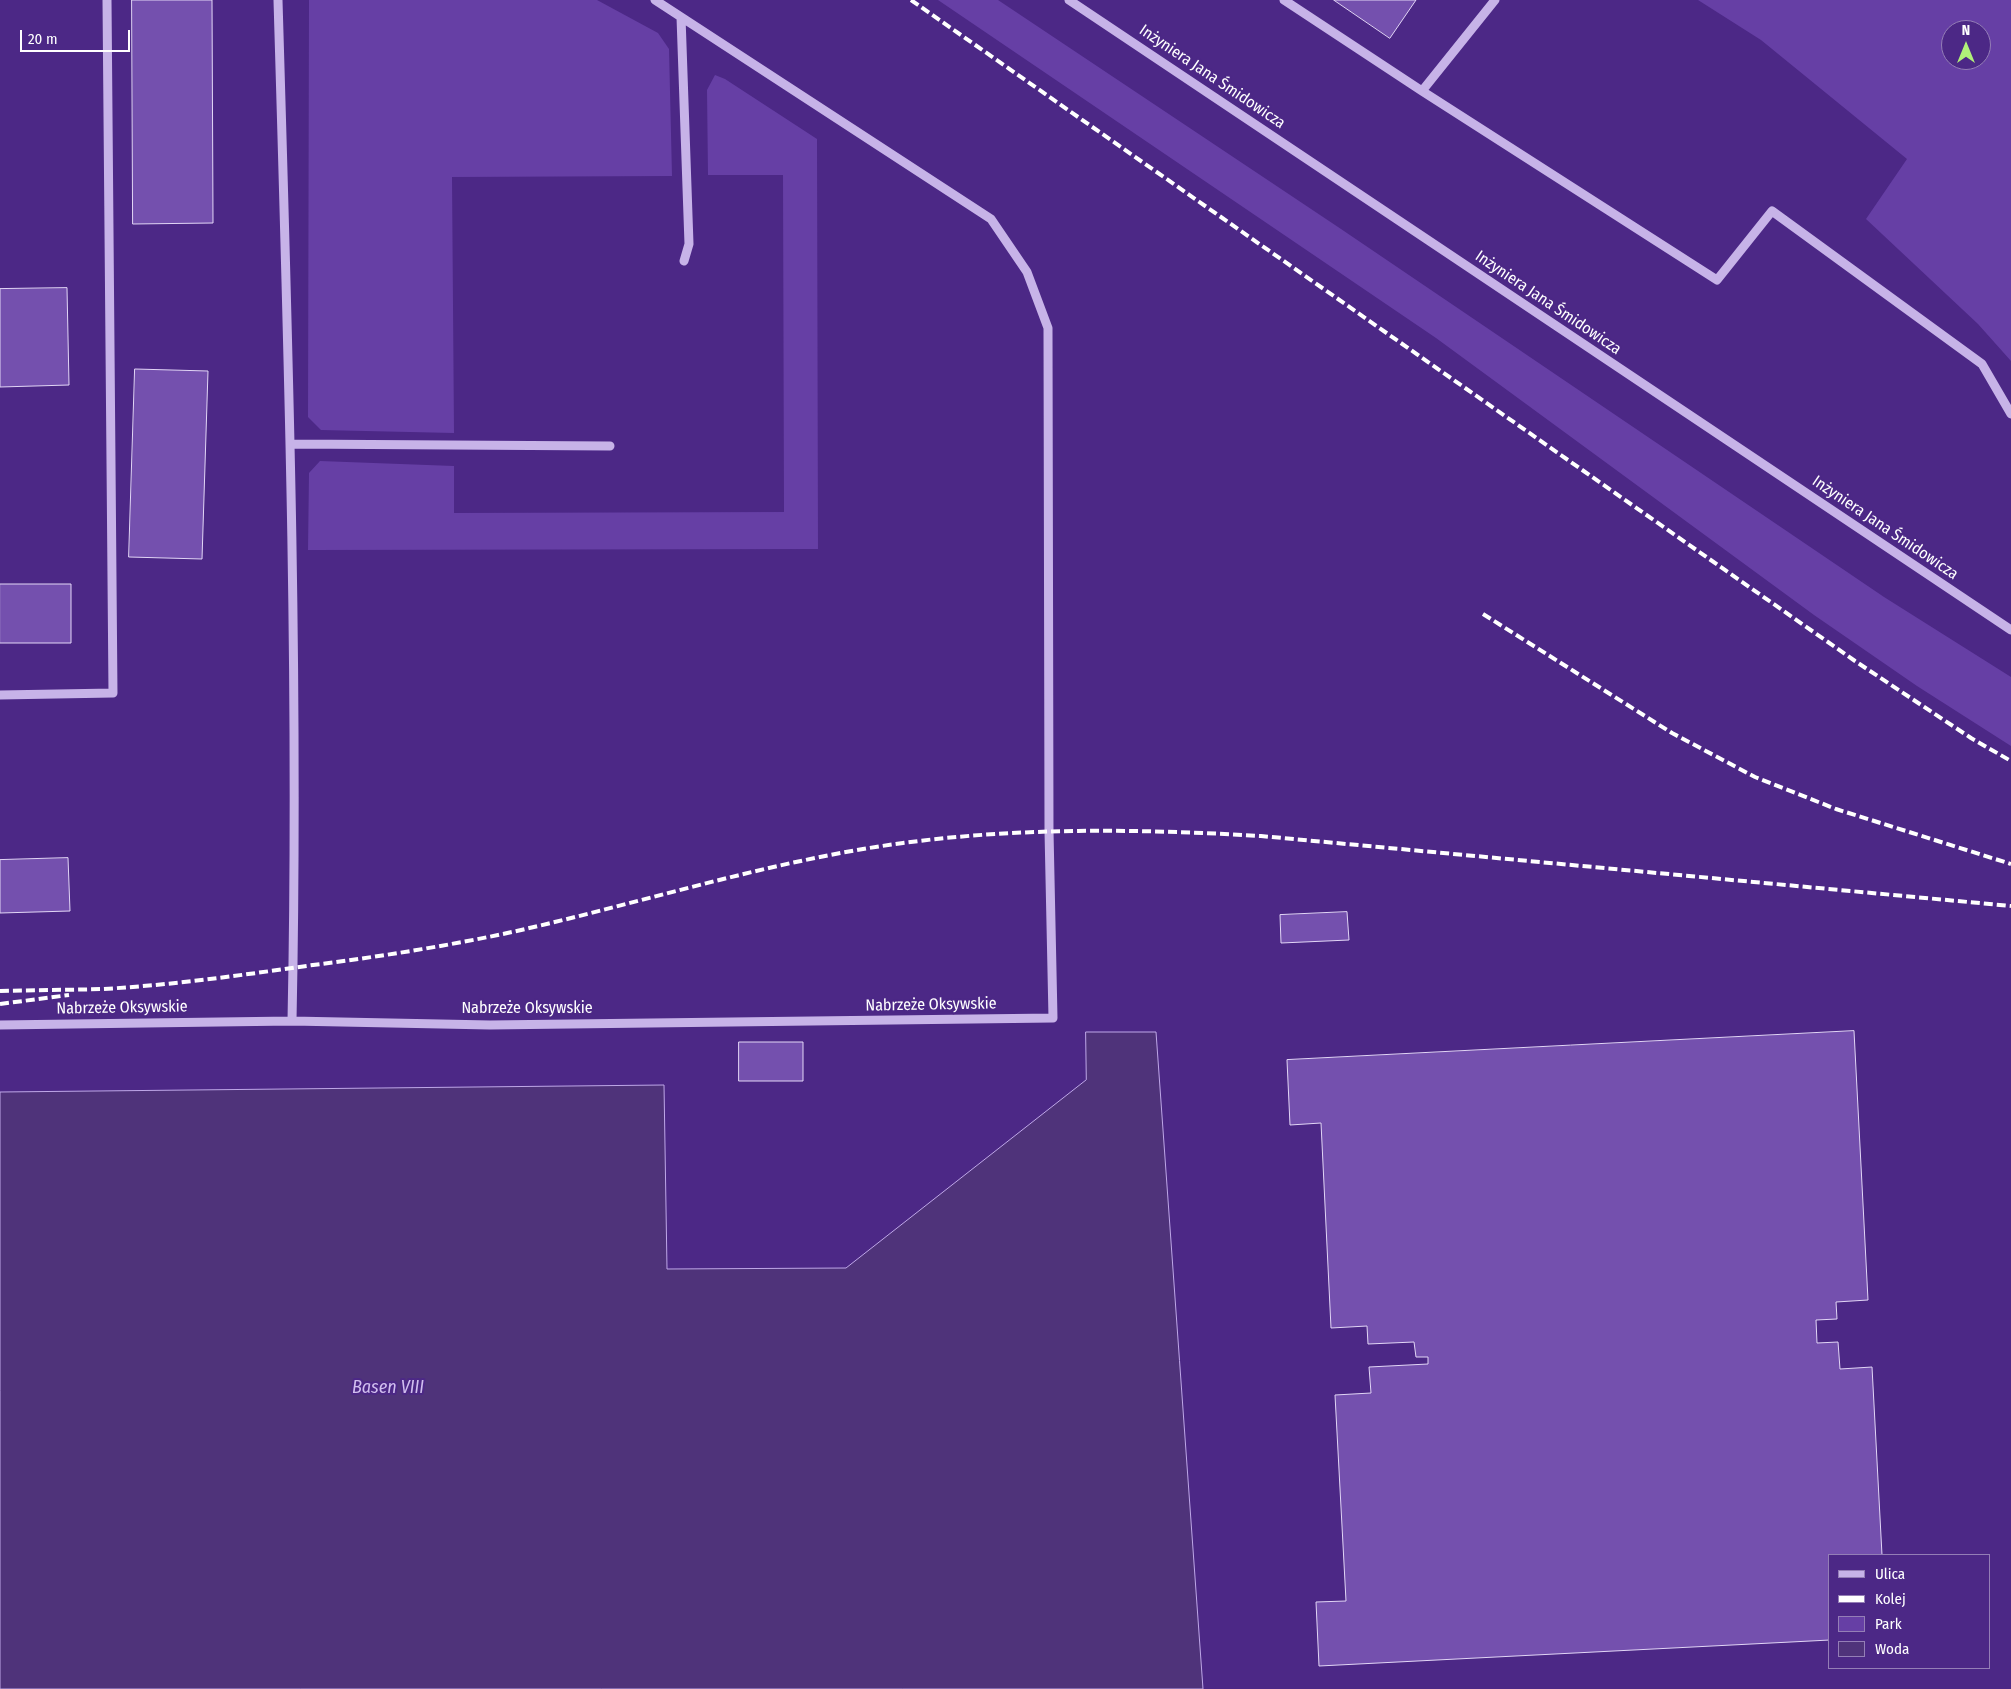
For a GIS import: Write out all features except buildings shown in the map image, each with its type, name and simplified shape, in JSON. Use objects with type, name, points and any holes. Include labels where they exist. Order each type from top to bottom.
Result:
[{"type":"street","points":[[0,695],[113,693],[106,0]]},
{"type":"street","points":[[278,0],[291,444],[294,892],[292,1021]]},
{"type":"street","points":[[655,0],[681,17],[689,244],[684,261]]},
{"type":"street","name":"Inżyniera Jana Śmidowicza","points":[[1069,0],[2011,630]]},
{"type":"street","points":[[1284,0],[1717,280],[1772,211],[1982,364],[2011,414]]},
{"type":"street","points":[[1422,91],[1495,0]]},
{"type":"street","name":"Nabrzeże Oksywskie","points":[[0,1025],[292,1021],[490,1025],[1054,1018],[1049,831],[1048,328],[1027,272],[991,219],[681,17]]},
{"type":"street","points":[[291,444],[610,446]]},
{"type":"green space","points":[[309,0],[597,0],[658,33],[669,49],[672,176],[452,177],[454,433],[321,430],[308,417]]},
{"type":"green space","points":[[938,0],[998,0],[1341,229],[1884,597],[2011,677],[2011,746],[1917,686],[1814,615],[1436,338]]},
{"type":"green space","points":[[1698,0],[2011,0],[2011,361],[1978,324],[1866,219],[1907,159],[1761,40]]},
{"type":"green space","points":[[715,75],[725,79],[817,139],[818,549],[308,550],[309,473],[320,461],[454,466],[454,513],[784,512],[783,175],[708,175],[707,90]]},
{"type":"water","name":"Basen VIII","points":[[1086,1032],[1156,1032],[1203,1689],[0,1689],[0,1092],[664,1085],[667,1269],[846,1268],[1086,1080]]},
{"type":"railway","points":[[911,0],[1855,661],[1971,738],[2011,761]]},
{"type":"railway","points":[[1483,614],[1672,733],[1755,777],[1836,809],[2011,864]]},
{"type":"railway","points":[[0,991],[103,989],[156,985],[385,955],[553,923],[752,872],[852,851],[948,838],[1037,832],[1127,831],[1261,836],[2011,906]]},
{"type":"railway","points":[[0,1004],[69,995]]}]
